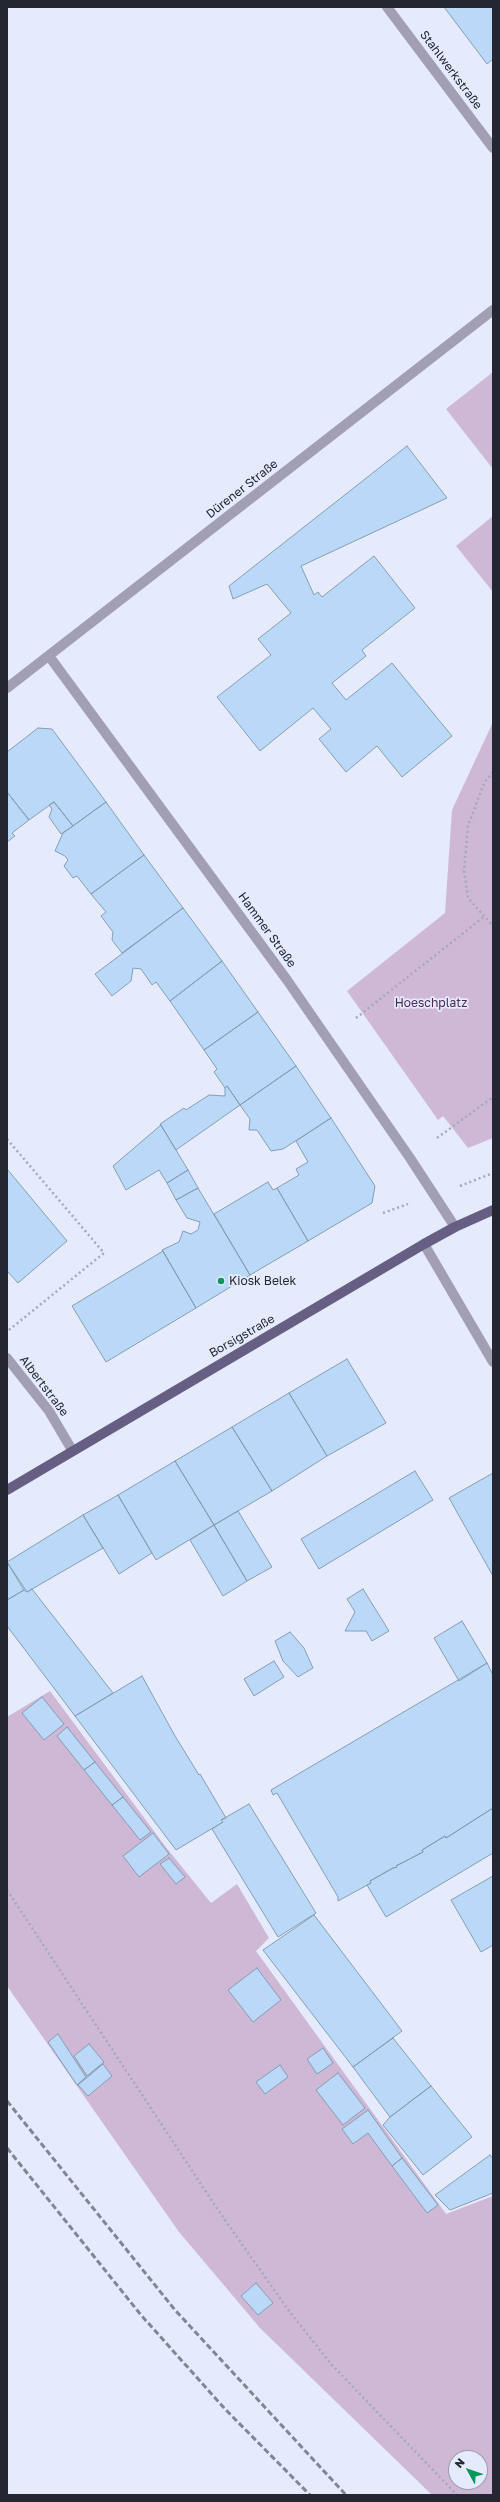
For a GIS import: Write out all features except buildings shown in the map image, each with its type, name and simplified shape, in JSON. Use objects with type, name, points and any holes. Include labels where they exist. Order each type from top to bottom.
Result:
[{"type":"main road","name":"Borsigstraße","points":[[7,1490],[72,1450],[424,1244],[455,1227],[493,1210]]},
{"type":"street","name":"Stahlwerkstraße","points":[[387,7],[493,148]]},
{"type":"street","name":"Dürener Straße","points":[[7,688],[493,310]]},
{"type":"street","name":"Hammer Straße","points":[[49,656],[287,980],[414,1163],[455,1227]]},
{"type":"street","points":[[424,1244],[493,1362]]},
{"type":"street","name":"Albertstraße","points":[[7,1358],[49,1411],[72,1450]]},
{"type":"path","points":[[493,772],[484,783],[468,826],[464,871],[468,898],[493,926]]},
{"type":"path","points":[[356,1018],[485,916]]},
{"type":"path","points":[[437,1138],[493,1097]]},
{"type":"path","points":[[7,1139],[104,1253],[7,1332]]},
{"type":"path","points":[[383,1213],[402,1206]]},
{"type":"path","points":[[7,1890],[218,2210],[289,2311],[331,2364],[457,2495]]},
{"type":"green space","points":[[493,372],[493,469],[446,409]]},
{"type":"green space","points":[[493,516],[493,592],[456,546]]},
{"type":"green space","name":"Hoeschplatz","points":[[493,722],[493,1138],[468,1148],[443,1116],[438,1120],[347,991],[445,913],[452,810]]},
{"type":"green space","points":[[50,1691],[165,1846],[211,1903],[237,1884],[269,1938],[256,1951],[446,2214],[493,2196],[493,2495],[432,2495],[260,2328],[179,2232],[7,1986],[7,1717]]},
{"type":"railway","points":[[7,2101],[175,2310],[346,2495]]},
{"type":"railway","points":[[7,2148],[141,2315],[225,2409],[310,2495]]},
{"type":"place","name":"Kiosk Belek","points":[[221,1281]]}]
